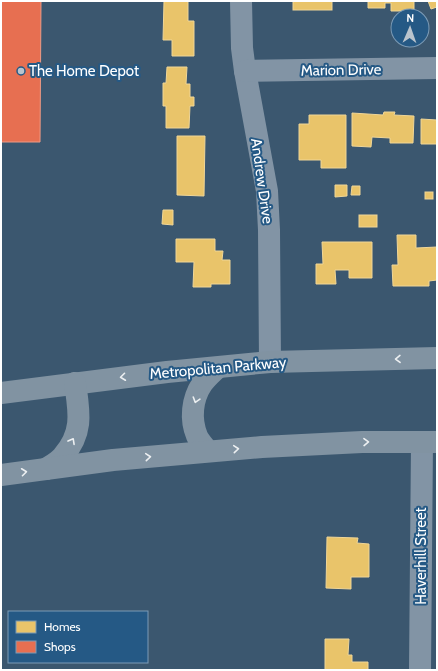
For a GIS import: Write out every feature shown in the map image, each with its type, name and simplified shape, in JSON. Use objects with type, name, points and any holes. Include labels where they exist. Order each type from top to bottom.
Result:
[{"type":"main road","name":"Metropolitan Parkway","points":[[1,393],[167,372],[270,362],[437,358]]},
{"type":"main road","points":[[208,451],[197,437],[192,413],[195,398],[202,384],[217,368]]},
{"type":"main road","points":[[46,469],[63,456],[78,431],[79,417],[75,383]]},
{"type":"main road","points":[[1,475],[113,460],[208,451],[362,442],[429,442]]},
{"type":"street","name":"Andrew Drive","points":[[241,1],[242,48],[245,71],[267,191],[269,230],[270,362]]},
{"type":"street","name":"Marion Drive","points":[[245,71],[437,68]]},
{"type":"street","name":"Haverhill Street","points":[[420,670],[429,442]]},
{"type":"building: Homes","points":[[164,1],[188,1],[188,21],[194,21],[194,56],[172,56],[172,40],[163,40]]},
{"type":"building: Homes","points":[[293,1],[332,1],[332,10],[293,10]]},
{"type":"building: Homes","points":[[368,1],[414,1],[414,8],[391,8],[391,3],[385,3],[385,8],[368,8]]},
{"type":"building: Homes","points":[[428,1],[437,1],[437,7],[431,9]]},
{"type":"building: Homes","points":[[167,67],[187,67],[186,84],[190,84],[190,97],[194,97],[194,106],[190,106],[189,128],[166,128],[166,106],[163,106],[163,83],[166,83]]},
{"type":"building: Homes","points":[[384,112],[395,112],[394,115],[414,116],[413,143],[390,143],[390,138],[372,137],[371,147],[352,146],[352,113],[383,115]]},
{"type":"building: Homes","points":[[309,115],[346,115],[346,168],[321,168],[321,160],[299,160],[299,124],[309,124]]},
{"type":"building: Homes","points":[[421,119],[437,120],[437,144],[421,144]]},
{"type":"building: Homes","points":[[177,136],[205,136],[204,196],[177,195]]},
{"type":"building: Homes","points":[[335,185],[347,185],[347,196],[335,197]]},
{"type":"building: Homes","points":[[352,186],[360,186],[360,195],[351,195]]},
{"type":"building: Homes","points":[[425,192],[433,192],[433,199],[425,199]]},
{"type":"building: Homes","points":[[163,210],[173,210],[173,225],[162,224]]},
{"type":"building: Homes","points":[[359,215],[377,215],[377,227],[359,227]]},
{"type":"building: Homes","points":[[397,235],[416,235],[416,248],[437,247],[437,280],[429,281],[429,286],[393,286],[392,265],[398,265]]},
{"type":"building: Homes","points":[[176,239],[215,239],[215,251],[223,251],[222,260],[230,260],[230,284],[211,284],[211,287],[193,287],[194,262],[176,262]]},
{"type":"building: Homes","points":[[322,242],[372,242],[372,278],[349,278],[349,270],[335,270],[336,284],[316,284],[316,264],[323,264]]},
{"type":"building: Homes","points":[[327,537],[358,538],[357,543],[369,544],[369,577],[351,577],[351,589],[326,588]]},
{"type":"building: Homes","points":[[325,639],[349,639],[348,655],[352,655],[352,662],[368,662],[368,670],[325,670]]},
{"type":"building: Shops","name":"The Home Depot","points":[[1,1],[41,1],[40,142],[1,142]]},
{"type":"place","name":"The Home Depot","points":[[21,71]]}]
